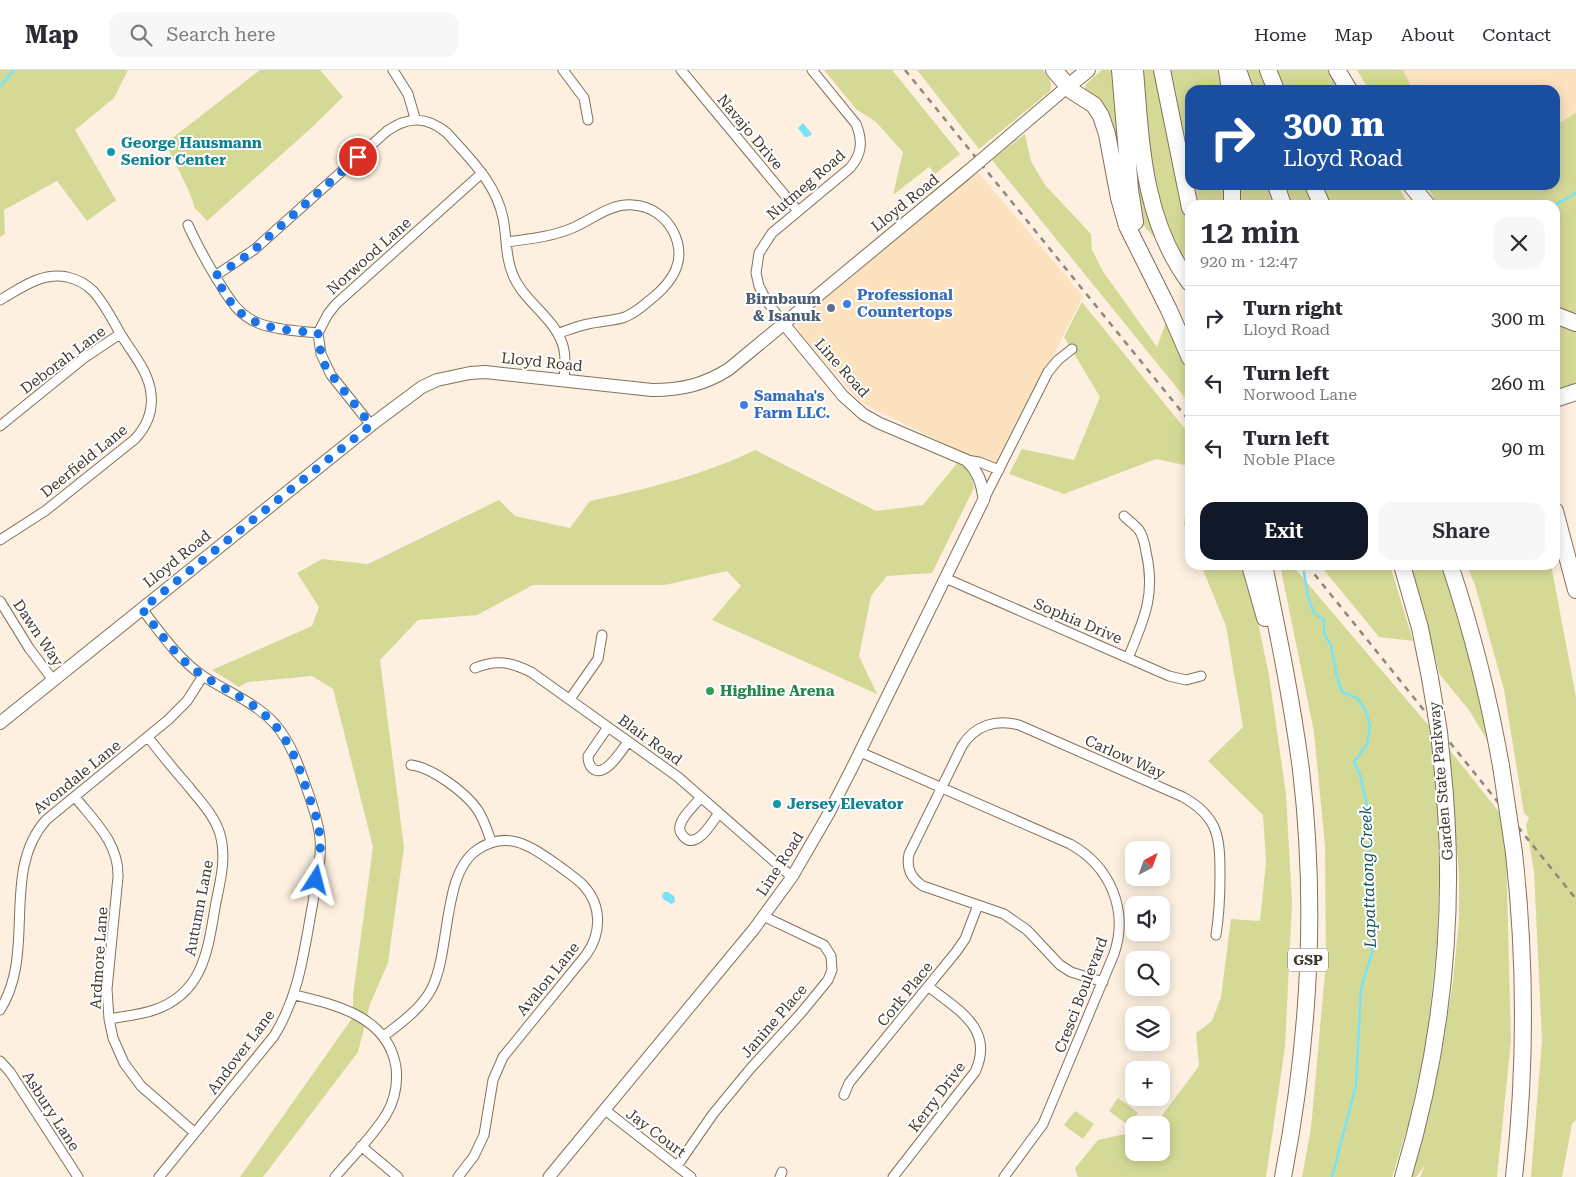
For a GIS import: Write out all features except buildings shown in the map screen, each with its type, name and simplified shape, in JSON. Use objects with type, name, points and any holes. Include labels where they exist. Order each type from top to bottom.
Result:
[{"type":"highway","points":[[1054,70],[1075,94],[1090,100],[1101,116],[1107,134],[1124,217],[1136,247],[1149,269],[1185,347]]},
{"type":"highway","points":[[1120,70],[1131,201],[1137,233],[1149,269]]},
{"type":"highway","points":[[1135,70],[1143,162],[1149,196],[1164,239],[1185,276]]},
{"type":"highway","points":[[1162,70],[1185,183]]},
{"type":"highway","points":[[1227,70],[1229,85]]},
{"type":"highway","points":[[1238,70],[1243,85]]},
{"type":"highway","points":[[1268,70],[1274,85]]},
{"type":"highway","points":[[1337,70],[1346,85]]},
{"type":"highway","points":[[1415,190],[1423,200]]},
{"type":"highway","points":[[1560,317],[1576,322]]},
{"type":"highway","points":[[1560,397],[1576,392]]},
{"type":"highway","points":[[1560,407],[1576,402]]},
{"type":"highway","points":[[1560,530],[1576,590]]},
{"type":"highway","points":[[1251,570],[1273,651],[1291,702]]},
{"type":"highway","name":"GSP","points":[[1265,570],[1291,702],[1301,770],[1308,880],[1309,935],[1302,1045],[1295,1109],[1284,1177]]},
{"type":"highway","name":"Garden State Parkway","points":[[1403,570],[1420,628],[1439,732],[1448,845],[1448,901],[1440,1012],[1419,1122],[1403,1177]]},
{"type":"highway","points":[[1452,570],[1485,685],[1501,766],[1514,853],[1522,948],[1524,1019],[1521,1097],[1514,1177]]},
{"type":"main road","name":"Lloyd Road","points":[[0,723],[407,396],[422,387],[455,375],[485,372],[652,390],[670,390],[690,387],[710,380],[728,370],[1088,70]]},
{"type":"street","points":[[393,70],[408,94],[415,118]]},
{"type":"street","points":[[563,70],[584,98],[588,120]]},
{"type":"street","name":"Navajo Drive","points":[[681,70],[798,211]]},
{"type":"street","name":"Nutmeg Road","points":[[784,324],[761,292],[757,278],[759,253],[772,233],[856,162],[861,146],[860,134],[856,124],[812,70]]},
{"type":"street","points":[[215,276],[255,249],[387,130],[399,123],[415,118],[432,123],[441,128],[482,173],[492,188],[499,203],[507,242],[509,265],[517,284],[559,334],[565,356],[564,380]]},
{"type":"street","name":"Norwood Lane","points":[[318,333],[328,314],[336,304],[482,173]]},
{"type":"street","points":[[507,242],[560,233],[583,224],[611,208],[626,205],[650,209],[663,218],[672,228],[678,244],[678,260],[673,276],[663,290],[640,308],[626,316],[585,324],[559,334]]},
{"type":"street","points":[[188,225],[199,250],[233,305],[249,319],[268,326],[318,333],[321,354],[326,368],[371,425]]},
{"type":"street","name":"Deerfield Lane","points":[[0,300],[37,279],[56,276],[68,277],[83,283],[94,292],[146,376],[150,386],[151,408],[146,424],[134,439],[45,511],[0,540]]},
{"type":"street","name":"Line Road","points":[[784,324],[843,396],[863,414],[966,460],[979,462],[999,470]]},
{"type":"street","name":"Deborah Lane","points":[[0,426],[84,358],[120,334]]},
{"type":"street","name":"Line Road","points":[[549,1177],[763,916],[792,877],[829,813],[860,752],[1048,372],[1072,348]]},
{"type":"street","points":[[966,460],[973,467],[981,481],[984,499]]},
{"type":"street","points":[[1124,516],[1139,530],[1142,537],[1151,582],[1147,612],[1128,658]]},
{"type":"street","name":"Sophia Drive","points":[[945,578],[1177,679],[1186,680],[1201,676]]},
{"type":"street","name":"Dawn Way","points":[[0,601],[29,648],[53,680]]},
{"type":"street","name":"Andover Lane","points":[[142,609],[179,655],[202,676],[258,709],[281,731],[297,760],[317,820],[320,840],[320,861],[300,975],[285,1018],[274,1036],[158,1177]]},
{"type":"street","points":[[570,699],[598,659],[602,635]]},
{"type":"street","name":"Blair Road","points":[[475,668],[494,662],[512,663],[531,672],[678,778],[792,877]]},
{"type":"street","name":"Avondale Lane","points":[[0,1010],[8,994],[14,974],[18,872],[30,838],[39,826],[178,711],[202,676]]},
{"type":"street","name":"Carlow Way","points":[[1103,982],[1065,969],[1051,958],[1019,923],[1004,914],[923,886],[909,872],[909,854],[962,746],[970,736],[987,725],[1004,722],[1019,725],[1183,797],[1204,812],[1218,836],[1220,849],[1220,887],[1216,935]]},
{"type":"street","points":[[608,727],[588,756],[590,766],[594,770],[599,771],[608,768],[628,742]]},
{"type":"street","name":"Autumn Lane","points":[[109,1019],[144,1013],[160,1008],[178,998],[193,982],[207,954],[223,868],[222,843],[213,818],[148,737]]},
{"type":"street","name":"Cresci Boulevard","points":[[860,752],[1070,844],[1087,854],[1100,867],[1114,893],[1120,924],[1117,947],[1043,1124],[1004,1177]]},
{"type":"street","points":[[384,1036],[414,1012],[429,993],[440,964],[456,879],[460,869],[471,854],[491,841],[483,818],[470,800],[431,771],[420,766],[411,765]]},
{"type":"street","name":"Ardmore Lane","points":[[75,797],[112,844],[118,863],[107,989],[109,1019],[118,1050],[132,1076],[150,1096],[195,1133]]},
{"type":"street","points":[[701,797],[682,821],[680,831],[683,836],[696,840],[719,813]]},
{"type":"street","name":"Avalon Lane","points":[[458,1177],[474,1156],[484,1135],[493,1080],[503,1057],[590,950],[598,925],[594,901],[578,881],[530,846],[514,841],[491,841]]},
{"type":"street","name":"Cork Place","points":[[844,1095],[849,1083],[929,987],[965,939],[978,905]]},
{"type":"street","name":"Janine Place","points":[[677,1166],[730,1093],[801,1013],[828,980],[832,970],[832,956],[819,941],[763,916]]},
{"type":"street","name":"Kerry Drive","points":[[893,1177],[975,1072],[980,1055],[981,1043],[974,1026],[966,1016],[929,987]]},
{"type":"street","points":[[294,995],[356,1014],[372,1024],[384,1036],[395,1061],[395,1091],[386,1115],[335,1177]]},
{"type":"street","name":"Asbury Lane","points":[[0,1061],[10,1072],[78,1177]]},
{"type":"street","name":"Jay Court","points":[[605,1110],[691,1177]]},
{"type":"street","points":[[361,1146],[398,1177]]},
{"type":"shaded area","points":[[1403,70],[1576,70],[1576,112],[1560,122],[1560,85],[1410,85]]},
{"type":"shaded area","points":[[977,171],[1083,296],[999,464],[975,458],[871,408],[857,399],[798,330],[797,323]]},
{"type":"green space","points":[[0,70],[128,70],[114,98],[75,130],[116,200],[87,221],[57,181],[4,210],[5,234],[0,237]]},
{"type":"green space","points":[[260,70],[320,70],[343,97],[308,131],[207,221],[195,209],[166,143]]},
{"type":"green space","points":[[824,70],[892,70],[960,154],[935,174],[929,167],[893,195],[903,152],[875,121],[857,110]]},
{"type":"green space","points":[[917,70],[1043,70],[1050,80],[1051,88],[1050,91],[979,149]]},
{"type":"green space","points":[[1102,70],[1328,70],[1337,85],[1185,85],[1185,190],[1400,190],[1406,200],[1185,200],[1185,272],[1145,227],[1122,192],[1085,88],[1086,84]]},
{"type":"green space","points":[[1357,70],[1403,70],[1410,85],[1366,85]]},
{"type":"green space","points":[[1576,112],[1576,313],[1560,309],[1560,200],[1435,200],[1429,190],[1560,190],[1560,122]]},
{"type":"green space","points":[[1025,134],[1031,161],[1045,185],[1091,234],[1092,250],[1104,273],[1157,347],[1166,322],[1185,365],[1185,398],[992,160]]},
{"type":"green space","points":[[1082,302],[1185,429],[1185,465],[1156,459],[1064,494],[1009,474],[1022,449],[1074,460],[1100,397],[1064,337]]},
{"type":"green space","points":[[1560,323],[1576,328],[1576,383],[1560,388]]},
{"type":"green space","points":[[755,450],[876,511],[923,505],[958,462],[970,471],[974,488],[932,573],[887,576],[871,596],[859,656],[877,694],[712,620],[741,586],[727,571],[665,585],[533,585],[477,615],[418,620],[380,660],[404,847],[388,963],[370,1004],[358,1052],[263,1177],[240,1177],[353,1017],[353,995],[373,847],[333,689],[312,676],[248,682],[239,687],[212,670],[312,626],[319,607],[297,573],[322,559],[368,564],[499,500],[515,516],[570,528],[590,501],[695,474]]},
{"type":"green space","points":[[1203,570],[1247,570],[1269,675],[1286,794],[1292,903],[1285,1047],[1266,1177],[1078,1177],[1075,1168],[1098,1140],[1125,1134],[1125,1161],[1170,1161],[1170,1116],[1162,1116],[1199,1066],[1196,1033],[1212,1021],[1221,997],[1231,919],[1260,921],[1266,862],[1263,815],[1208,761],[1243,727],[1226,626]]},
{"type":"green space","points":[[1281,570],[1296,570],[1429,726],[1437,799],[1439,874],[1437,942],[1427,1039],[1409,1122],[1392,1177],[1302,1177],[1311,1128],[1326,962],[1325,846],[1314,732]]},
{"type":"green space","points":[[1324,570],[1392,570],[1413,641],[1379,637]]},
{"type":"green space","points":[[1411,570],[1446,570],[1459,607],[1490,745],[1469,710],[1440,675]]},
{"type":"green space","points":[[1469,570],[1552,570],[1576,697],[1576,1120],[1572,1124],[1562,1177],[1531,1177],[1542,1040],[1534,871],[1526,825],[1529,818],[1524,813],[1504,690],[1475,585]]},
{"type":"green space","points":[[1449,749],[1499,812],[1506,850],[1511,1041],[1497,1177],[1420,1177],[1425,1165],[1416,1177],[1411,1177],[1440,1063],[1453,981],[1459,920],[1459,875]]},
{"type":"green space","points":[[1118,1098],[1125,1103],[1125,1106],[1129,1106],[1138,1113],[1136,1116],[1125,1116],[1125,1123],[1109,1111]]},
{"type":"green space","points":[[1075,1111],[1094,1124],[1083,1139],[1064,1125]]},
{"type":"water","points":[[803,123],[812,134],[808,137],[805,137],[798,128]]},
{"type":"water","points":[[664,892],[674,896],[675,902],[671,904],[663,899]]},
{"type":"waterway","points":[[0,86],[14,70]]},
{"type":"waterway","name":"Lapattatong Creek","points":[[1560,202],[1576,193]]},
{"type":"waterway","name":"Lapattatong Creek","points":[[1304,572],[1308,597],[1314,613],[1324,620],[1324,634],[1331,645],[1336,673],[1342,692],[1357,698],[1365,709],[1370,726],[1367,744],[1354,762],[1360,775],[1366,801],[1369,834],[1372,953],[1361,988],[1356,1085],[1332,1177]]},
{"type":"railway","points":[[905,70],[1185,416]]},
{"type":"railway","points":[[1311,570],[1576,899]]},
{"type":"place","name":"George Hausmann Senior Center","points":[[111,152]]},
{"type":"place","name":"Professional Countertops","points":[[847,304]]},
{"type":"place","name":"Birnbaum & Isanuk","points":[[831,308]]},
{"type":"place","name":"Samaha's Farm LLC.","points":[[744,405]]},
{"type":"place","name":"Highline Arena","points":[[710,691]]},
{"type":"place","name":"Jersey Elevator","points":[[777,804]]},
{"type":"route","points":[[316,880],[321,851],[319,829],[297,760],[287,740],[274,723],[258,709],[202,676],[190,666],[142,609],[371,425],[326,368],[321,354],[318,333],[268,326],[249,319],[233,305],[215,276],[255,249],[358,157]]}]
